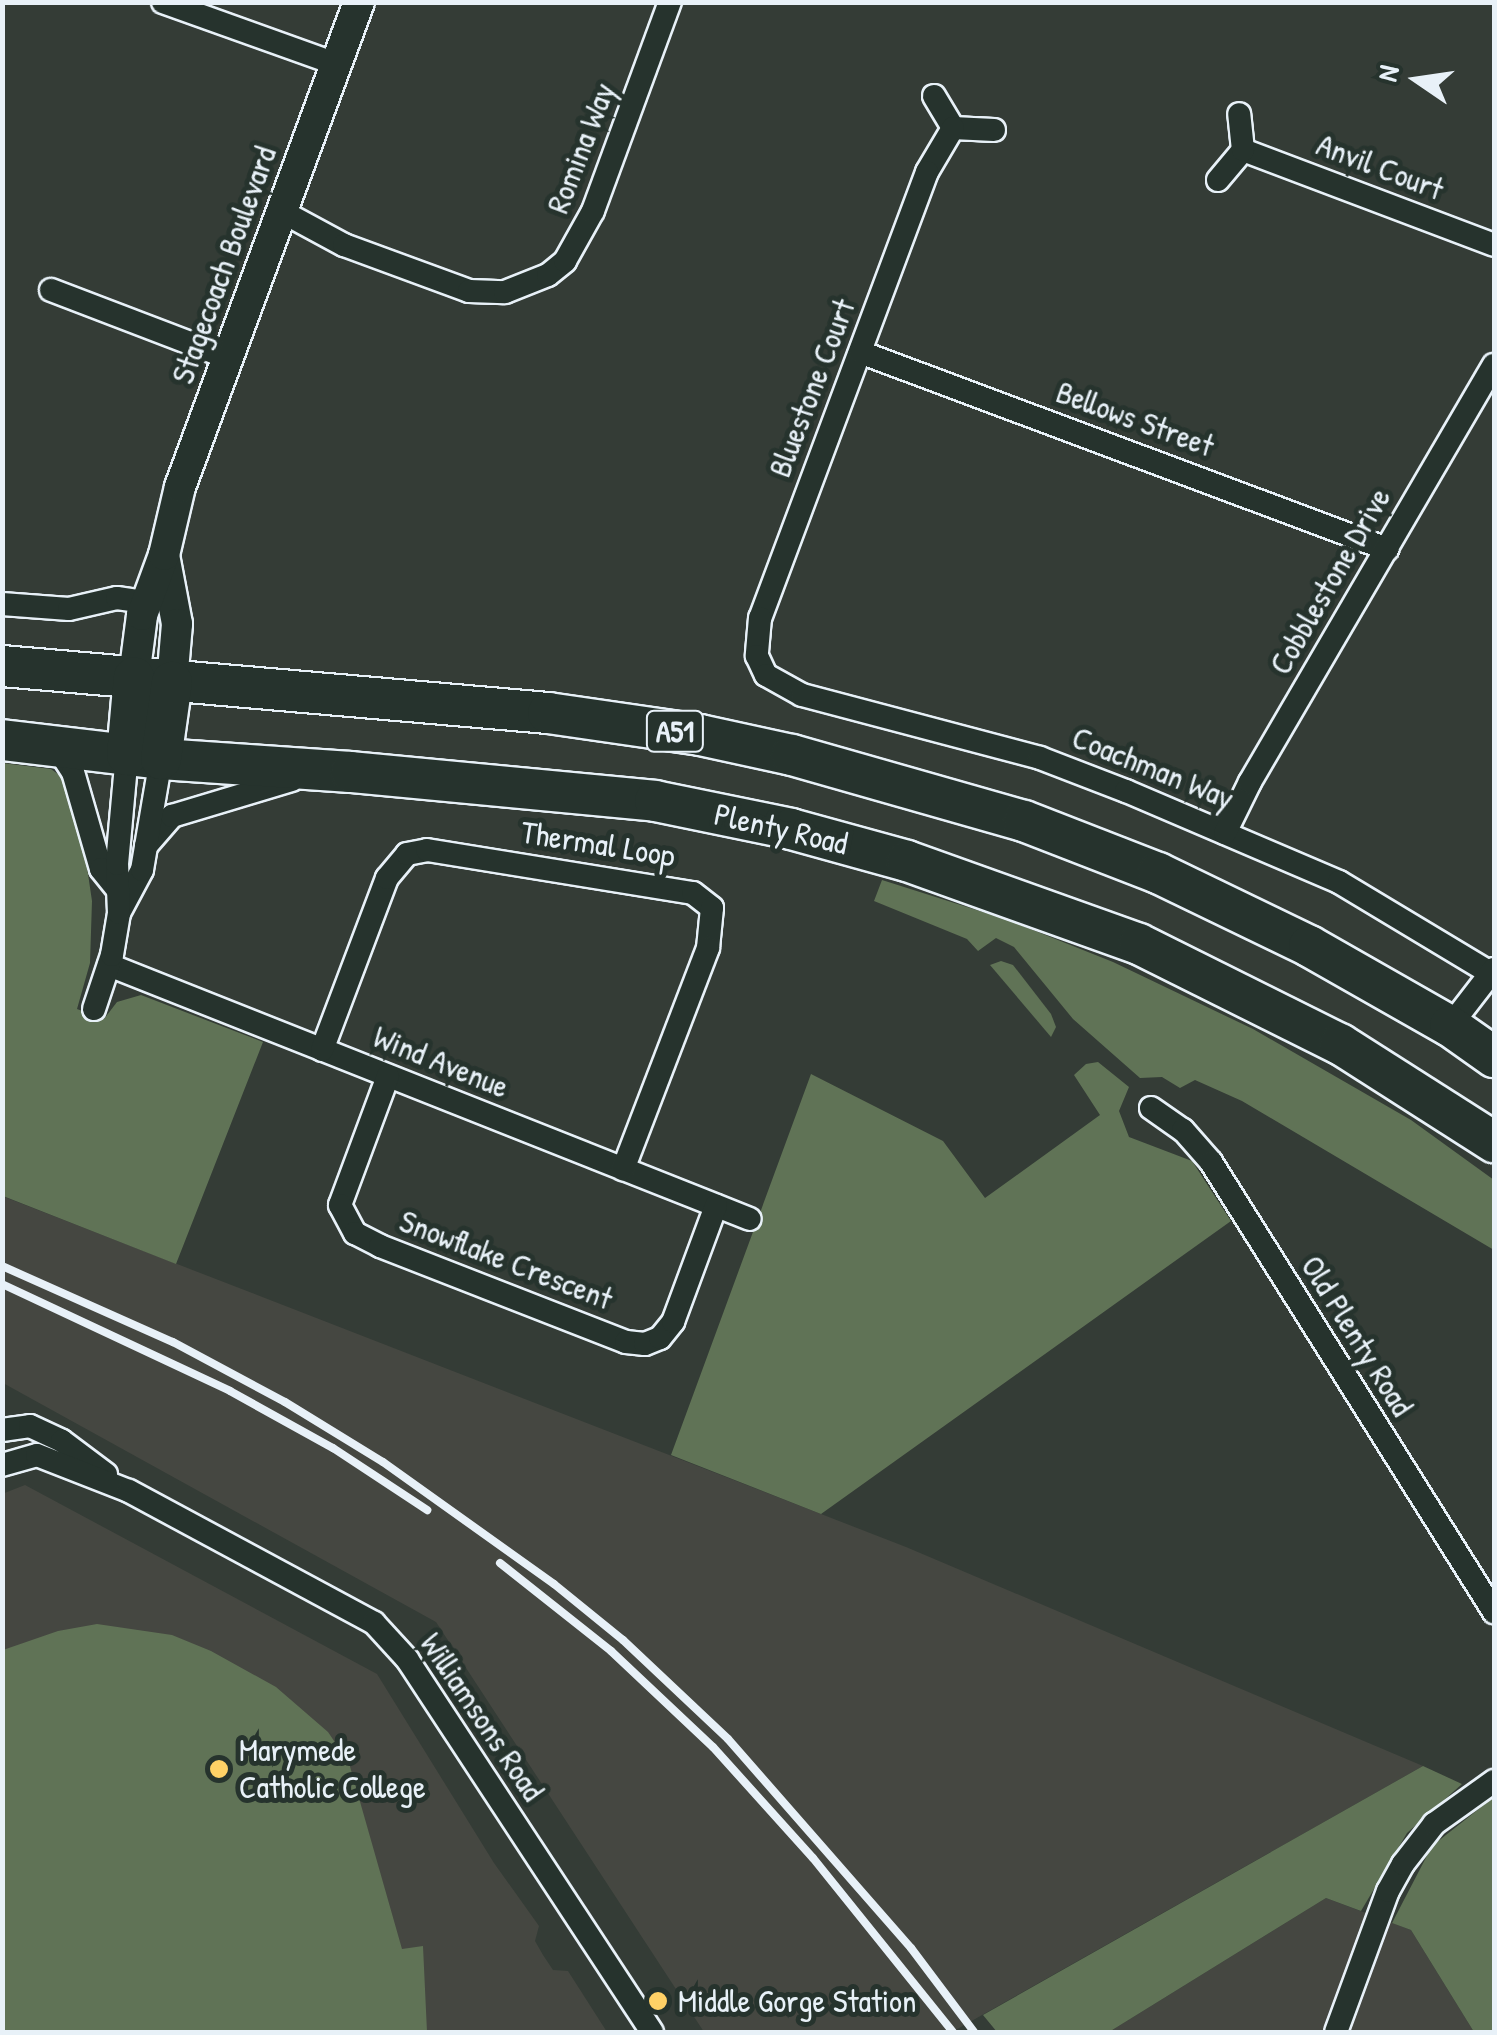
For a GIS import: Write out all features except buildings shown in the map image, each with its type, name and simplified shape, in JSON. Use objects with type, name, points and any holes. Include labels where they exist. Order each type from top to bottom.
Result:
[{"type":"highway","name":"A51","points":[[2,666],[548,714],[700,735],[792,755],[1024,821],[1158,873],[1308,946],[1492,1048]]},
{"type":"highway","points":[[144,757],[153,680]]},
{"type":"highway","name":"Plenty Road","points":[[2,740],[144,757],[655,801],[907,860],[1171,959],[1340,1044],[1494,1142]]},
{"type":"street","points":[[163,2],[336,64]]},
{"type":"street","name":"Stagecoach Boulevard","points":[[153,680],[164,555],[180,487],[359,2]]},
{"type":"street","name":"Romina Way","points":[[277,221],[469,290],[505,292],[548,275],[565,261],[594,211],[670,2]]},
{"type":"street","points":[[934,96],[954,128],[994,130]]},
{"type":"street","points":[[1218,180],[1243,150],[1239,114]]},
{"type":"street","name":"Bluestone Court","points":[[766,675],[756,656],[760,618],[927,172],[954,128]]},
{"type":"street","name":"Anvil Court","points":[[1243,150],[1494,246]]},
{"type":"street","points":[[51,290],[226,357]]},
{"type":"street","name":"Bellows Street","points":[[860,352],[1387,548]]},
{"type":"street","name":"Cobblestone Drive","points":[[1225,833],[1250,782],[1494,364]]},
{"type":"street","points":[[2,604],[68,609],[118,598],[160,603]]},
{"type":"street","name":"Coachman Way","points":[[766,675],[802,695],[1040,758],[1225,833],[1339,882],[1493,972]]},
{"type":"street","points":[[56,746],[73,772],[101,869],[118,901]]},
{"type":"street","points":[[118,901],[137,887],[146,846],[144,757]]},
{"type":"street","points":[[94,1008],[109,966],[144,757]]},
{"type":"street","points":[[146,846],[161,824],[184,810],[318,770]]},
{"type":"street","name":"Thermal Loop","points":[[322,1050],[387,878],[407,854],[439,852],[693,892],[712,908],[708,948],[623,1169]]},
{"type":"street","name":"Wind Avenue","points":[[109,966],[750,1219]]},
{"type":"street","points":[[1450,1026],[1493,972]]},
{"type":"street","name":"Snowflake Crescent","points":[[388,1076],[343,1186],[340,1205],[351,1229],[380,1246],[626,1342],[644,1344],[660,1338],[673,1322],[716,1206]]},
{"type":"street","name":"Old Plenty Road","points":[[1151,1108],[1184,1130],[1210,1162],[1494,1612]]},
{"type":"street","name":"Williamsons Road","points":[[3,1429],[30,1426],[62,1441],[129,1491]]},
{"type":"street","name":"Williamsons Road","points":[[4,1463],[36,1454],[129,1491],[346,1607],[391,1638],[652,2032]]},
{"type":"street","points":[[1335,2029],[1403,1864],[1434,1824],[1494,1781]]},
{"type":"shaded area","points":[[2,1196],[906,1547],[1423,1766],[952,2032],[704,2032],[436,1622],[3,1383]]},
{"type":"shaded area","name":"Marymede Catholic College","points":[[25,1485],[377,1674],[494,1863],[539,1926],[535,1941],[543,1955],[553,1970],[568,1971],[607,2032],[3,2032],[2,1494]]},
{"type":"shaded area","points":[[1326,1898],[1411,1930],[1474,2032],[1109,2032]]},
{"type":"green space","points":[[2,763],[51,769],[66,780],[83,840],[92,901],[90,963],[77,1009],[104,1019],[117,1002],[141,995],[263,1042],[176,1264],[3,1196]]},
{"type":"green space","points":[[882,880],[1008,920],[1113,962],[1253,1029],[1411,1120],[1494,1180],[1494,1250],[1242,1101],[1195,1080],[1180,1088],[1162,1077],[1140,1078],[1073,1019],[1014,947],[996,938],[978,951],[967,939],[874,901]]},
{"type":"green space","points":[[1001,961],[1013,965],[1051,1014],[1056,1027],[1051,1037],[990,965]]},
{"type":"green space","points":[[1098,1062],[1129,1087],[1119,1111],[1129,1137],[1192,1161],[1231,1221],[821,1514],[671,1455],[811,1074],[943,1141],[985,1198],[1100,1115],[1074,1075],[1086,1064]]},
{"type":"green space","name":"Marymede Catholic College","points":[[97,1624],[172,1635],[211,1651],[276,1687],[328,1732],[349,1763],[402,1949],[423,1946],[427,2032],[3,2032],[3,1650],[58,1631]]},
{"type":"green space","points":[[1423,1766],[1462,1784],[1407,1833],[1361,1911],[1326,1898],[1109,2032],[997,2032],[983,2015]]},
{"type":"green space","points":[[1494,1797],[1494,2032],[1474,2032],[1411,1930],[1392,1923],[1432,1846]]},
{"type":"railway","points":[[2,1266],[173,1342],[285,1402],[383,1462],[554,1584],[623,1640],[728,1739],[911,1948],[974,2032]]},
{"type":"railway","points":[[2,1284],[230,1391],[333,1448],[427,1510]]},
{"type":"railway","points":[[500,1563],[611,1651],[713,1747],[813,1858],[953,2032]]},
{"type":"place","name":"Marymede Catholic College","points":[[219,1769]]},
{"type":"place","name":"Middle Gorge Station","points":[[658,2001]]}]
